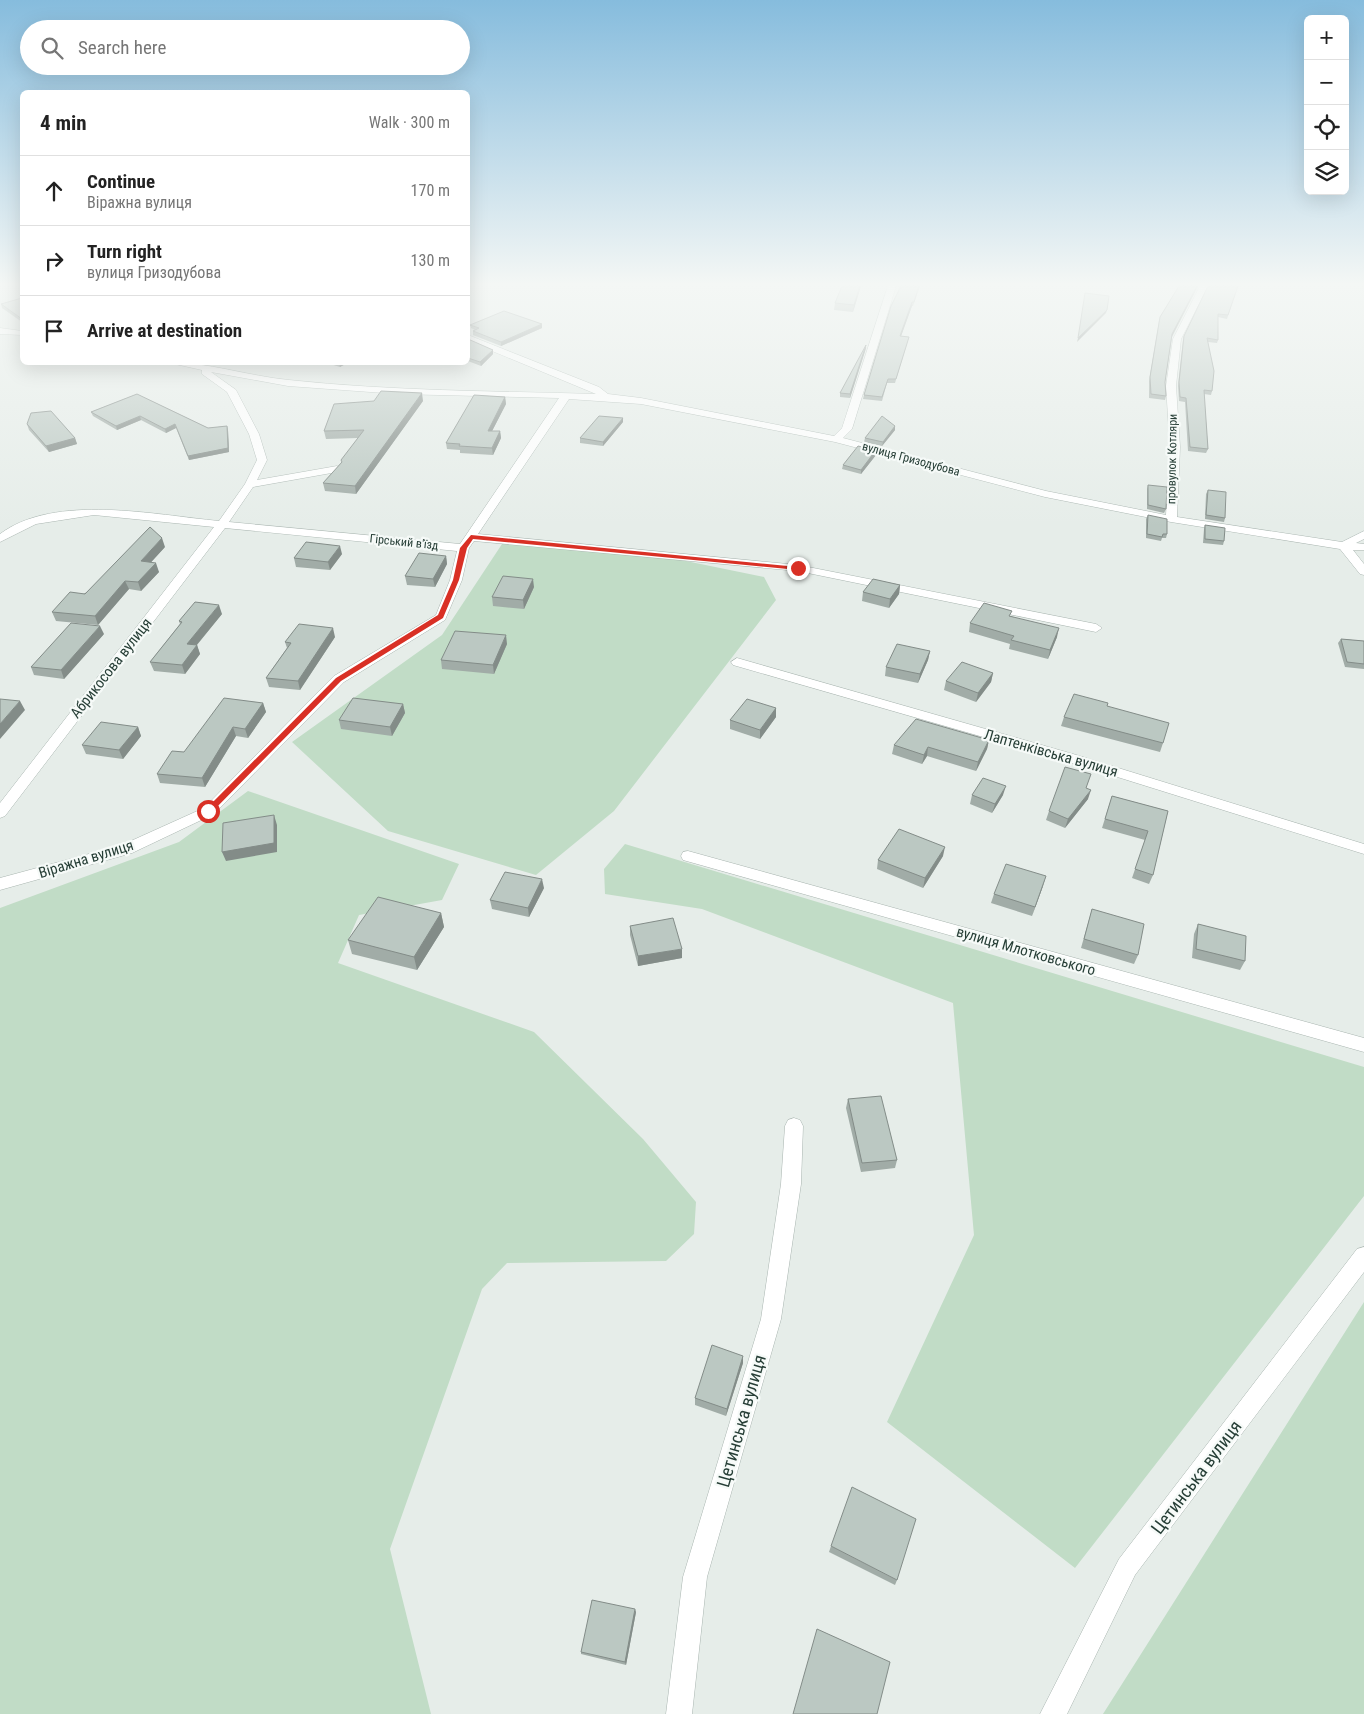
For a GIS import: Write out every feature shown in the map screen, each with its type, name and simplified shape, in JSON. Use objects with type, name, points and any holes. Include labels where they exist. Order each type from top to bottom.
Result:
[{"type":"street","points":[[188,366],[288,383],[398,391],[605,397]]},
{"type":"street","name":"вулиця Гризодубова","points":[[538,366],[596,389],[605,397],[725,417],[836,440],[1045,494],[1171,519],[1344,546],[1364,547]]},
{"type":"street","points":[[836,440],[847,429],[867,366]]},
{"type":"street","name":"провулок Котляри","points":[[1171,519],[1175,447],[1171,386],[1174,366]]},
{"type":"street","points":[[201,369],[232,390],[254,434],[262,460],[250,484],[223,523]]},
{"type":"street","points":[[565,397],[467,542],[798,568],[1096,628]]},
{"type":"street","points":[[250,484],[337,469]]},
{"type":"street","name":"Гірський в'їзд","points":[[0,539],[11,530],[38,520],[66,514],[94,512],[467,542]]},
{"type":"street","name":"Абрикосова вулиця","points":[[0,813],[223,523]]},
{"type":"street","points":[[1364,534],[1344,546],[1364,572]]},
{"type":"street","name":"Віражна вулиця","points":[[0,884],[127,849],[208,811],[339,679],[441,616],[456,580],[467,542]]},
{"type":"street","name":"Лаптенківська вулиця","points":[[737,662],[1068,757],[1364,849]]},
{"type":"street","name":"вулиця Млотковського","points":[[688,856],[1364,1045]]},
{"type":"street","name":"Цетинська вулиця","points":[[679,1714],[695,1577],[770,1319],[791,1184],[794,1126]]},
{"type":"street","name":"Цетинська вулиця","points":[[1053,1714],[1127,1567],[1364,1256]]},
{"type":"green space","points":[[502,544],[642,552],[764,577],[776,600],[614,811],[536,875],[388,831],[292,742],[442,635]]},
{"type":"green space","points":[[248,791],[459,864],[442,900],[359,915],[338,963],[534,1032],[643,1139],[696,1202],[694,1234],[666,1261],[507,1263],[482,1289],[390,1549],[431,1714],[0,1714],[0,908],[179,842]]},
{"type":"green space","points":[[625,844],[1364,1067],[1364,1196],[1075,1568],[887,1422],[974,1235],[953,1003],[702,909],[605,894],[604,869]]},
{"type":"green space","points":[[1364,1302],[1364,1714],[1103,1714]]},
{"type":"building","points":[[855,366],[859,366],[850,394],[840,393]]},
{"type":"building","points":[[873,366],[900,366],[896,379],[888,379],[882,397],[864,395]]},
{"type":"building","points":[[1152,366],[1167,366],[1165,382],[1166,396],[1151,394],[1150,377]]},
{"type":"building","points":[[1181,366],[1213,366],[1212,391],[1204,390],[1208,449],[1190,447],[1186,398],[1180,397]]},
{"type":"building","points":[[381,391],[422,393],[355,486],[323,483],[342,462],[341,460],[364,430],[324,431],[334,404],[374,401]]},
{"type":"building","points":[[137,394],[208,428],[227,426],[228,448],[188,456],[175,424],[165,429],[140,416],[116,426],[91,412]]},
{"type":"building","points":[[474,395],[505,397],[488,431],[500,431],[492,448],[459,446],[460,444],[446,443]]},
{"type":"building","points":[[51,411],[75,438],[46,446],[27,424],[31,413]]},
{"type":"building","points":[[599,416],[623,418],[603,442],[580,438]]},
{"type":"building","points":[[882,416],[895,426],[883,442],[865,438]]},
{"type":"building","points":[[858,446],[876,450],[861,470],[843,465]]},
{"type":"building","points":[[1148,485],[1167,487],[1166,509],[1148,505]]},
{"type":"building","points":[[1208,490],[1226,492],[1225,518],[1206,515]]},
{"type":"building","points":[[1148,515],[1167,519],[1167,534],[1163,534],[1162,537],[1147,534]]},
{"type":"building","points":[[1205,525],[1225,528],[1224,541],[1205,539]]},
{"type":"building","points":[[150,527],[162,538],[141,561],[156,563],[138,582],[125,581],[95,616],[52,612],[70,592],[85,594]]},
{"type":"building","points":[[306,542],[340,546],[328,562],[294,558]]},
{"type":"building","points":[[419,553],[446,556],[433,579],[405,576]]},
{"type":"building","points":[[503,576],[533,579],[523,600],[492,597]]},
{"type":"building","points":[[873,579],[900,585],[890,599],[863,592]]},
{"type":"building","points":[[195,602],[219,605],[187,644],[197,645],[182,665],[150,662],[182,622],[179,621]]},
{"type":"building","points":[[984,603],[1012,611],[1009,616],[1059,628],[1050,650],[1011,640],[1014,636],[970,623]]},
{"type":"building","points":[[71,623],[100,626],[61,670],[31,667]]},
{"type":"building","points":[[299,624],[333,628],[298,681],[266,678],[291,643],[285,642]]},
{"type":"building","points":[[455,631],[506,635],[493,665],[441,660]]},
{"type":"building","points":[[1341,639],[1364,641],[1364,664],[1347,662]]},
{"type":"building","points":[[897,644],[930,651],[920,674],[886,667]]},
{"type":"building","points":[[962,662],[993,673],[978,693],[946,681]]},
{"type":"building","points":[[1074,694],[1108,703],[1107,706],[1169,723],[1163,743],[1064,717]]},
{"type":"building","points":[[224,698],[263,703],[245,729],[233,727],[202,778],[157,774],[172,751],[184,752]]},
{"type":"building","points":[[353,698],[403,704],[390,727],[339,720]]},
{"type":"building","points":[[0,699],[20,701],[0,724]]},
{"type":"building","points":[[747,699],[776,708],[760,730],[730,720]]},
{"type":"building","points":[[916,719],[989,740],[978,762],[928,747],[924,755],[894,745]]},
{"type":"building","points":[[101,722],[138,727],[119,750],[82,745]]},
{"type":"building","points":[[1065,767],[1091,774],[1086,788],[1091,790],[1068,819],[1049,811]]},
{"type":"building","points":[[983,778],[1006,786],[995,804],[972,795]]},
{"type":"building","points":[[1112,796],[1168,811],[1153,875],[1135,869],[1148,831],[1105,819]]},
{"type":"building","points":[[274,815],[274,843],[222,852],[223,823]]},
{"type":"building","points":[[899,829],[945,847],[925,878],[878,860]]},
{"type":"building","points":[[1006,864],[1046,876],[1035,907],[994,894]]},
{"type":"building","points":[[505,872],[542,879],[528,908],[490,900]]},
{"type":"building","points":[[378,897],[441,913],[414,957],[348,940]]},
{"type":"building","points":[[1092,909],[1144,924],[1138,955],[1084,939]]},
{"type":"building","points":[[673,918],[682,949],[638,956],[630,926]]},
{"type":"building","points":[[1198,924],[1246,936],[1245,961],[1196,949]]},
{"type":"building","points":[[881,1096],[897,1160],[862,1163],[848,1099]]},
{"type":"building","points":[[712,1345],[743,1356],[727,1409],[695,1398]]},
{"type":"building","points":[[852,1487],[916,1519],[897,1580],[831,1546]]},
{"type":"building","points":[[592,1600],[635,1609],[625,1662],[581,1652]]},
{"type":"building","points":[[817,1629],[890,1662],[877,1714],[793,1714]]},
{"type":"route","points":[[208,811],[339,679],[441,616],[456,580],[464,548],[471,537],[798,568]]}]
